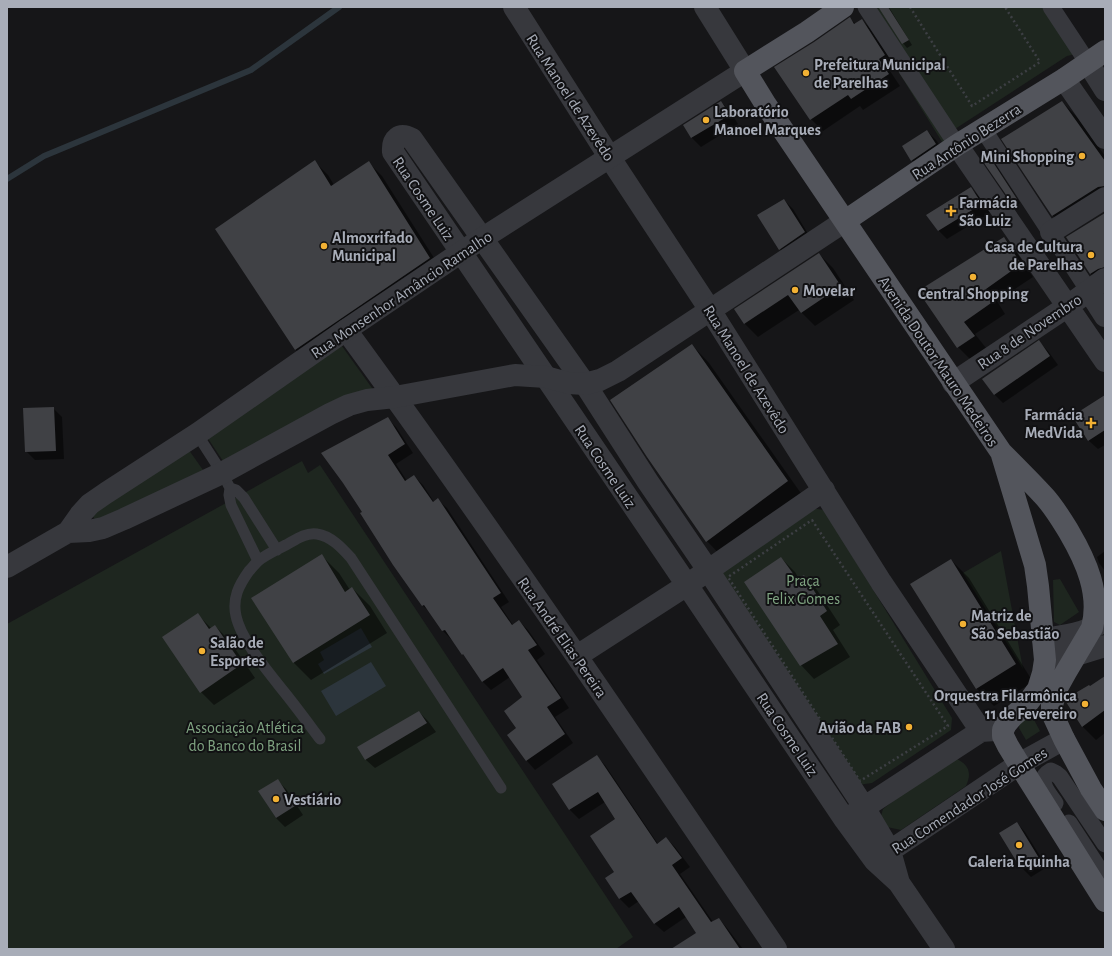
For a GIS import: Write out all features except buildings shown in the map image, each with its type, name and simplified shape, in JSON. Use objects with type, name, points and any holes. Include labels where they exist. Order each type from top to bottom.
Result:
[{"type":"main road","points":[[745,71],[807,32],[843,7]]},
{"type":"main road","name":"Rua Antônio Bezerra","points":[[845,221],[959,144],[1064,79],[1096,57]]},
{"type":"main road","name":"Avenida Doutor Mauro Medeiros","points":[[745,71],[766,105],[1001,452],[1043,495],[1060,517],[1080,551],[1089,572],[1093,588],[1098,624],[1076,654],[1066,672],[1054,697],[1052,713]]},
{"type":"main road","points":[[1001,452],[1035,565],[1044,649],[1043,673],[1038,689],[1027,704],[1012,716],[1006,724],[1003,736],[1105,902]]},
{"type":"main road","points":[[1027,704],[1052,713],[1091,789],[1105,810]]},
{"type":"street","name":"Rua Manoel de Azevêdo","points":[[514,7],[610,158],[710,310],[881,582],[981,731]]},
{"type":"street","points":[[705,7],[745,71]]},
{"type":"street","points":[[866,7],[1053,283],[1065,293],[1097,285]]},
{"type":"street","points":[[1051,7],[1096,57],[1105,90]]},
{"type":"street","name":"Rua Monsenhor Amâncio Ramalho","points":[[7,567],[68,532],[90,504],[197,434],[460,253],[745,71]]},
{"type":"street","points":[[1064,79],[1105,138]]},
{"type":"street","points":[[984,129],[1051,232],[1097,285],[1105,316]]},
{"type":"street","name":"Rua Cosme Luiz","points":[[883,856],[845,820],[688,585],[460,253],[393,152],[392,146],[397,138],[406,136],[412,139],[585,384],[648,482],[708,570],[864,807],[883,856],[899,883],[944,949]]},
{"type":"street","points":[[959,144],[1105,361]]},
{"type":"street","points":[[1051,232],[1105,198]]},
{"type":"street","points":[[585,384],[600,380],[618,371],[845,221]]},
{"type":"street","name":"Rua 8 de Novembro","points":[[953,383],[1097,285]]},
{"type":"street","name":"Rua André Elias Pereira","points":[[346,330],[395,397],[577,656],[776,949]]},
{"type":"street","name":"Rua Monsenhor Amâncio Ramalho","points":[[68,532],[88,531],[103,528],[226,480],[330,414],[367,400],[395,397],[515,375],[546,377],[568,383],[585,384]]},
{"type":"street","points":[[577,656],[688,585],[824,490]]},
{"type":"street","points":[[1044,649],[1098,624]]},
{"type":"street","points":[[1044,649],[1076,654],[1105,646]]},
{"type":"street","points":[[845,820],[981,731],[1004,730]]},
{"type":"street","name":"Rua Comendador José Gomes","points":[[883,856],[1019,764],[1064,738]]},
{"type":"street","points":[[1105,844],[1060,777],[1055,772],[1048,773],[1044,779],[1044,787],[1105,878]]},
{"type":"lane","points":[[197,434],[226,480],[244,498],[277,550]]},
{"type":"lane","points":[[226,480],[231,505],[258,561]]},
{"type":"lane","points":[[320,738],[270,674],[240,630],[234,603],[237,590],[244,578],[258,561],[304,536],[316,534],[329,538],[342,548],[355,564],[501,788]]},
{"type":"path","points":[[910,7],[972,106],[1040,62],[1005,7]]},
{"type":"path","points":[[812,520],[948,726],[860,781],[728,576],[812,520]]},
{"type":"green space","points":[[858,7],[1056,7],[1085,52],[1067,56],[955,129],[944,145]]},
{"type":"green space","points":[[339,342],[377,395],[227,467],[205,434]]},
{"type":"green space","points":[[186,446],[208,477],[96,521],[90,512]]},
{"type":"green space","name":"Associação Atlética do Banco do Brasil","points":[[302,461],[308,473],[320,465],[633,937],[616,949],[7,949],[7,624]]},
{"type":"green space","name":"Praça Felix Gomes","points":[[811,508],[824,510],[952,718],[951,730],[872,783],[858,785],[720,571]]},
{"type":"green space","points":[[1001,551],[1023,669],[963,573]]},
{"type":"green space","points":[[1060,579],[1079,612],[1060,625],[1054,622],[1053,580]]},
{"type":"green space","points":[[1032,716],[1040,731],[1026,740],[1019,728],[1019,725],[1023,720]]},
{"type":"green space","points":[[957,759],[967,767],[969,773],[966,786],[901,830],[887,827],[881,816],[883,809],[947,760]]},
{"type":"shaded area","points":[[361,628],[372,647],[324,674],[318,664],[324,660],[320,652]]},
{"type":"shaded area","points":[[371,662],[386,686],[336,716],[321,691]]},
{"type":"waterway","points":[[7,179],[44,156],[251,70],[339,7]]},
{"type":"place","name":"Prefeitura Municipal de Parelhas","points":[[806,73]]},
{"type":"place","name":"Laboratório Manoel Marques","points":[[706,120]]},
{"type":"place","name":"Mini Shopping","points":[[1082,156]]},
{"type":"place","name":"Farmácia São Luiz","points":[[951,211]]},
{"type":"place","name":"Almoxrifado Municipal","points":[[324,246]]},
{"type":"place","name":"Casa de Cultura de Parelhas","points":[[1091,255]]},
{"type":"place","name":"Central Shopping","points":[[973,277]]},
{"type":"place","name":"Movelar","points":[[795,290]]},
{"type":"place","name":"Farmácia MedVida","points":[[1091,423]]},
{"type":"place","name":"Matriz de São Sebastião","points":[[963,624]]},
{"type":"place","name":"Salão de Esportes","points":[[202,651]]},
{"type":"place","name":"Orquestra Filarmônica 11 de Fevereiro","points":[[1085,704]]},
{"type":"place","name":"Avião da FAB","points":[[909,727]]},
{"type":"place","name":"Vestiário","points":[[276,799]]},
{"type":"place","name":"Galeria Equinha","points":[[1019,845]]}]
